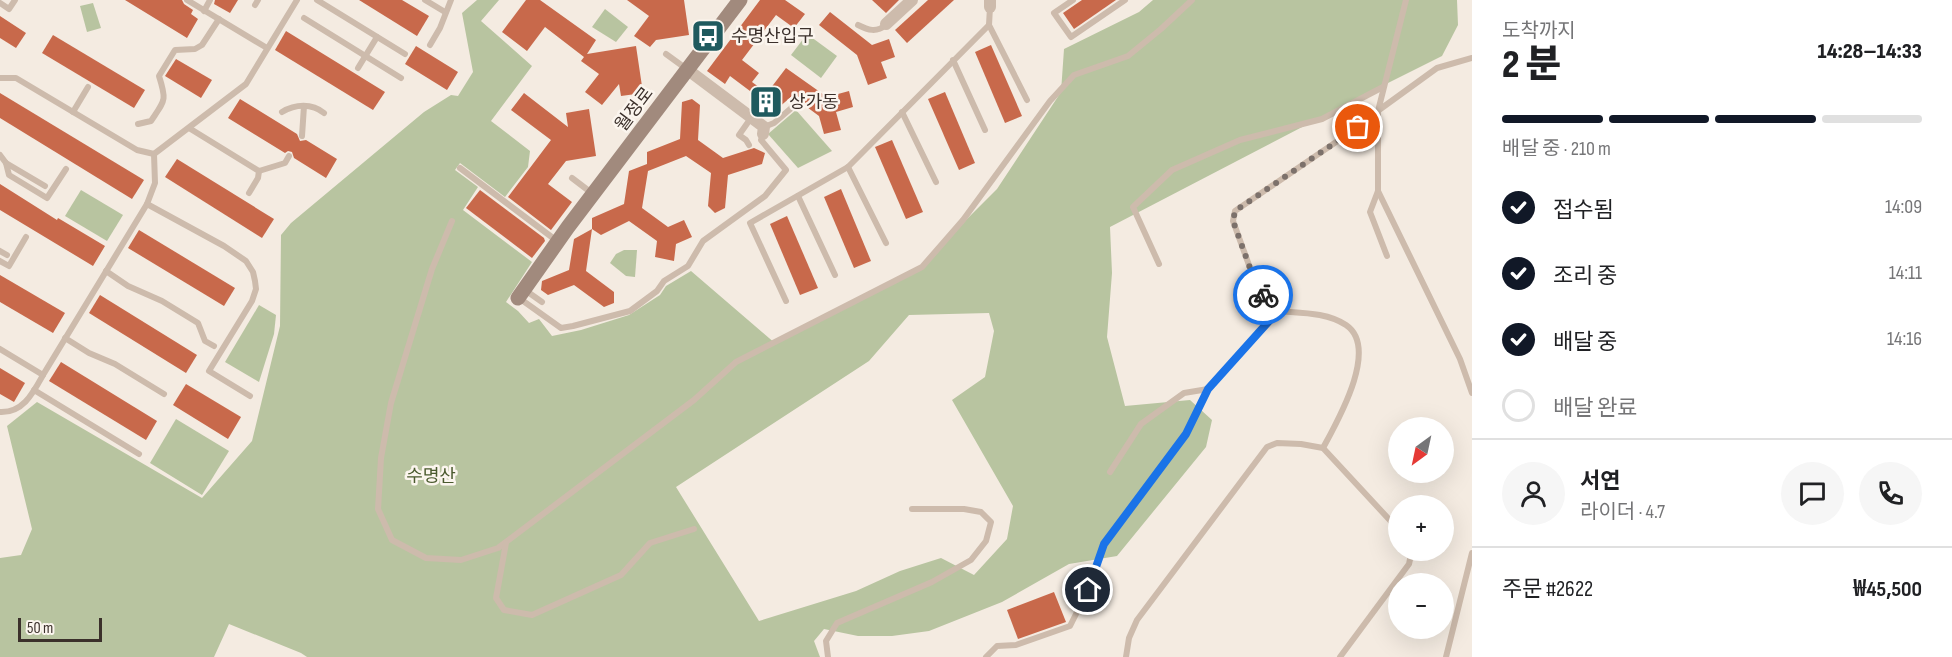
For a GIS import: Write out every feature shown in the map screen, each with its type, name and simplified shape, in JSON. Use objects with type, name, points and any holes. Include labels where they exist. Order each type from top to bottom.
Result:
[{"type":"street","name":"월정로","points":[[521,294],[593,194],[740,0]]},
{"type":"street","points":[[886,24],[909,1]]},
{"type":"street","points":[[688,70],[751,117],[763,131]]},
{"type":"lane","points":[[0,3],[9,9],[15,0]]},
{"type":"lane","points":[[187,0],[267,48]]},
{"type":"lane","points":[[204,11],[210,0]]},
{"type":"lane","points":[[0,78],[16,78],[137,150],[154,154],[246,84],[297,0]]},
{"type":"lane","points":[[317,0],[405,54]]},
{"type":"lane","points":[[425,0],[445,12]]},
{"type":"lane","points":[[429,45],[440,28],[451,0]]},
{"type":"lane","points":[[1073,0],[1054,13],[1071,37],[1125,0]]},
{"type":"lane","points":[[452,221],[432,269],[391,403],[381,458],[378,509],[392,540],[426,558],[461,560],[498,548],[694,400],[736,362],[922,267],[963,220],[1050,101],[1074,75],[1128,56],[1192,0]]},
{"type":"lane","points":[[1387,256],[1370,212],[1378,191],[1378,111],[1406,0]]},
{"type":"lane","points":[[990,3],[989,25],[1027,100]]},
{"type":"lane","points":[[304,18],[401,78]]},
{"type":"lane","points":[[138,124],[151,121],[163,103],[165,97],[159,76],[175,50],[195,49],[202,45],[219,19]]},
{"type":"lane","points":[[858,25],[874,30],[881,29],[886,24]]},
{"type":"lane","points":[[786,301],[750,224],[848,167],[989,25]]},
{"type":"lane","points":[[358,68],[377,37]]},
{"type":"lane","points":[[666,54],[688,70]]},
{"type":"lane","points":[[1323,448],[1357,374],[1359,353],[1356,339],[1347,325],[1327,316],[1278,311],[1258,290],[1233,221],[1235,211],[1358,127],[1437,68],[1472,58]]},
{"type":"lane","points":[[953,60],[985,130]]},
{"type":"lane","points":[[73,112],[88,87]]},
{"type":"lane","points":[[1160,264],[1133,207],[1172,171],[1240,140],[1322,119],[1383,87]]},
{"type":"lane","points":[[521,294],[561,328],[630,311],[657,291],[664,281],[688,266],[703,242],[765,196],[786,170],[761,140],[763,131],[796,104]]},
{"type":"lane","points":[[302,136],[304,106]]},
{"type":"lane","points":[[282,112],[289,108],[312,106],[324,113]]},
{"type":"lane","points":[[902,112],[936,182]]},
{"type":"lane","points":[[748,145],[746,140],[739,135],[751,117]]},
{"type":"lane","points":[[189,128],[259,171],[285,163],[289,156]]},
{"type":"lane","points":[[0,412],[17,409],[26,402],[147,204],[155,183],[154,154]]},
{"type":"lane","points":[[0,155],[6,163],[45,186]]},
{"type":"lane","points":[[6,163],[9,175],[47,198],[66,169]]},
{"type":"lane","points":[[848,167],[886,243]]},
{"type":"lane","points":[[460,168],[558,242]]},
{"type":"lane","points":[[249,193],[258,178],[259,171]]},
{"type":"lane","points":[[572,178],[593,194]]},
{"type":"lane","points":[[1378,191],[1460,359],[1472,393]]},
{"type":"lane","points":[[798,196],[835,275]]},
{"type":"lane","points":[[147,204],[224,246],[246,261],[253,272],[256,290],[252,301],[209,371],[249,396]]},
{"type":"lane","points":[[0,261],[9,266],[26,237]]},
{"type":"lane","points":[[0,251],[7,255]]},
{"type":"lane","points":[[106,271],[128,286],[162,301],[198,323],[205,340],[214,346]]},
{"type":"lane","points":[[521,294],[542,302]]},
{"type":"lane","points":[[986,657],[997,646],[1016,645],[1070,626],[1088,590],[1104,544],[1186,434],[1208,389],[1278,311]]},
{"type":"lane","points":[[65,338],[164,393]]},
{"type":"lane","points":[[0,349],[43,375]]},
{"type":"lane","points":[[1110,471],[1141,423],[1184,393],[1208,389]]},
{"type":"lane","points":[[34,390],[139,454]]},
{"type":"lane","points":[[1126,657],[1129,638],[1137,620],[1267,447],[1277,443],[1323,448],[1388,518]]},
{"type":"lane","points":[[828,657],[826,641],[837,623],[932,582],[971,560],[986,541],[991,522],[981,512],[964,509],[912,509]]},
{"type":"lane","points":[[506,542],[496,598],[504,610],[532,615],[621,575],[650,543],[694,529]]},
{"type":"lane","points":[[1446,657],[1472,553]]},
{"type":"lane","points":[[1340,657],[1410,561]]},
{"type":"green space","name":"수명산","points":[[477,0],[499,0],[481,21],[532,66],[491,121],[530,151],[528,167],[505,197],[460,163],[455,170],[478,187],[463,210],[532,262],[506,302],[529,323],[539,319],[552,336],[581,330],[629,315],[660,295],[666,286],[691,271],[776,344],[917,269],[997,189],[1061,92],[1064,49],[1139,12],[1153,0],[1457,0],[1458,25],[1442,56],[1110,227],[1112,273],[1107,337],[1125,406],[1190,400],[1212,420],[1206,447],[1117,556],[1069,564],[1002,602],[929,631],[892,636],[858,636],[824,629],[814,641],[820,657],[307,657],[229,624],[214,657],[0,657],[0,558],[21,555],[32,529],[7,426],[37,402],[202,498],[252,441],[280,326],[281,235],[291,223],[424,112],[451,95],[458,96],[473,72],[462,13]],"holes":[[[989,313],[994,331],[985,377],[952,400],[1013,506],[1007,539],[974,575],[941,558],[900,571],[856,591],[759,621],[676,487],[869,361],[909,315]]]},
{"type":"green space","points":[[93,3],[101,28],[87,32],[80,6]]},
{"type":"green space","points":[[605,9],[628,27],[616,42],[592,27]]},
{"type":"green space","points":[[807,34],[837,56],[821,78],[791,55]]},
{"type":"green space","points":[[796,110],[832,151],[798,168],[768,134]]},
{"type":"green space","points":[[81,190],[123,215],[107,241],[65,216]]},
{"type":"green space","points":[[624,250],[637,250],[635,277],[626,276],[610,263],[616,254]]},
{"type":"green space","points":[[259,305],[276,315],[274,334],[259,382],[225,362]]},
{"type":"green space","points":[[176,419],[229,451],[202,495],[150,463]]},
{"type":"building","points":[[125,0],[182,0],[193,10],[191,14],[198,19],[187,38]]},
{"type":"building","points":[[215,0],[238,0],[230,13],[214,4]]},
{"type":"building","points":[[359,0],[402,0],[429,16],[417,36]]},
{"type":"building","points":[[526,0],[540,0],[596,40],[587,54],[636,46],[643,93],[621,96],[619,84],[602,105],[585,92],[599,74],[581,61],[584,57],[545,27],[527,51],[502,32]]},
{"type":"building","points":[[627,0],[684,0],[689,35],[656,40],[650,47],[634,36],[649,16]]},
{"type":"building","points":[[760,0],[785,0],[805,14],[794,28],[776,15],[742,60],[759,73],[752,82],[767,93],[786,68],[827,97],[849,91],[853,107],[836,112],[841,130],[824,134],[819,116],[792,96],[770,115],[750,100],[754,94],[730,76],[725,84],[707,71]]},
{"type":"building","points":[[872,0],[899,0],[886,13]]},
{"type":"building","points":[[928,0],[954,0],[907,43],[895,30]]},
{"type":"building","points":[[1082,0],[1116,0],[1074,29],[1063,13]]},
{"type":"building","points":[[830,12],[872,45],[889,39],[895,57],[881,62],[887,78],[868,85],[857,55],[819,25]]},
{"type":"building","points":[[0,16],[26,33],[16,48],[0,38]]},
{"type":"building","points":[[286,31],[385,92],[373,110],[275,50]]},
{"type":"building","points":[[53,35],[145,90],[134,108],[42,53]]},
{"type":"building","points":[[991,45],[1022,116],[1005,123],[975,52]]},
{"type":"building","points":[[416,46],[458,72],[447,90],[405,64]]},
{"type":"building","points":[[176,59],[212,80],[201,98],[165,76]]},
{"type":"building","points":[[945,92],[975,163],[959,170],[928,99]]},
{"type":"building","points":[[0,93],[144,180],[132,199],[0,118]]},
{"type":"building","points":[[524,93],[568,127],[566,113],[589,109],[596,156],[566,161],[548,184],[572,202],[551,230],[508,197],[551,140],[511,110]]},
{"type":"building","points":[[240,99],[297,134],[300,141],[306,140],[337,159],[326,178],[294,158],[292,152],[285,153],[228,118]]},
{"type":"building","points":[[692,99],[700,105],[698,140],[723,158],[754,148],[765,153],[762,164],[728,175],[725,208],[715,213],[708,206],[711,173],[686,156],[648,171],[642,208],[668,227],[684,220],[692,237],[676,244],[674,261],[655,257],[657,241],[629,221],[601,235],[592,229],[592,218],[624,204],[629,171],[647,164],[647,152],[680,139],[682,102]]},
{"type":"building","points":[[892,140],[923,212],[906,219],[875,147]]},
{"type":"building","points":[[177,159],[274,219],[262,238],[165,177]]},
{"type":"building","points":[[0,184],[57,220],[58,218],[105,246],[93,266],[0,210]]},
{"type":"building","points":[[841,189],[871,261],[854,268],[824,197]]},
{"type":"building","points":[[480,190],[544,238],[545,241],[532,258],[466,208]]},
{"type":"building","points":[[787,216],[818,288],[800,295],[770,224]]},
{"type":"building","points":[[592,229],[586,271],[614,292],[614,303],[604,307],[574,285],[548,295],[541,290],[542,281],[569,270],[574,239]]},
{"type":"building","points":[[139,230],[235,288],[224,306],[128,248]]},
{"type":"building","points":[[0,275],[65,313],[53,333],[0,302]]},
{"type":"building","points":[[100,295],[197,355],[186,373],[89,313]]},
{"type":"building","points":[[61,362],[157,421],[146,440],[49,381]]},
{"type":"building","points":[[0,368],[25,383],[14,402],[0,394]]},
{"type":"building","points":[[186,384],[241,417],[228,439],[173,405]]},
{"type":"building","points":[[1054,592],[1066,622],[1018,639],[1007,610]]},
{"type":"way so far","points":[[1263,295],[1258,290],[1233,221],[1235,211],[1358,127]]},
{"type":"place","name":"수명산입구","points":[[708,36]]},
{"type":"place","name":"상가동","points":[[766,102]]},
{"type":"route","points":[[1088,590],[1104,544],[1186,434],[1208,389],[1278,311],[1263,295]]}]
